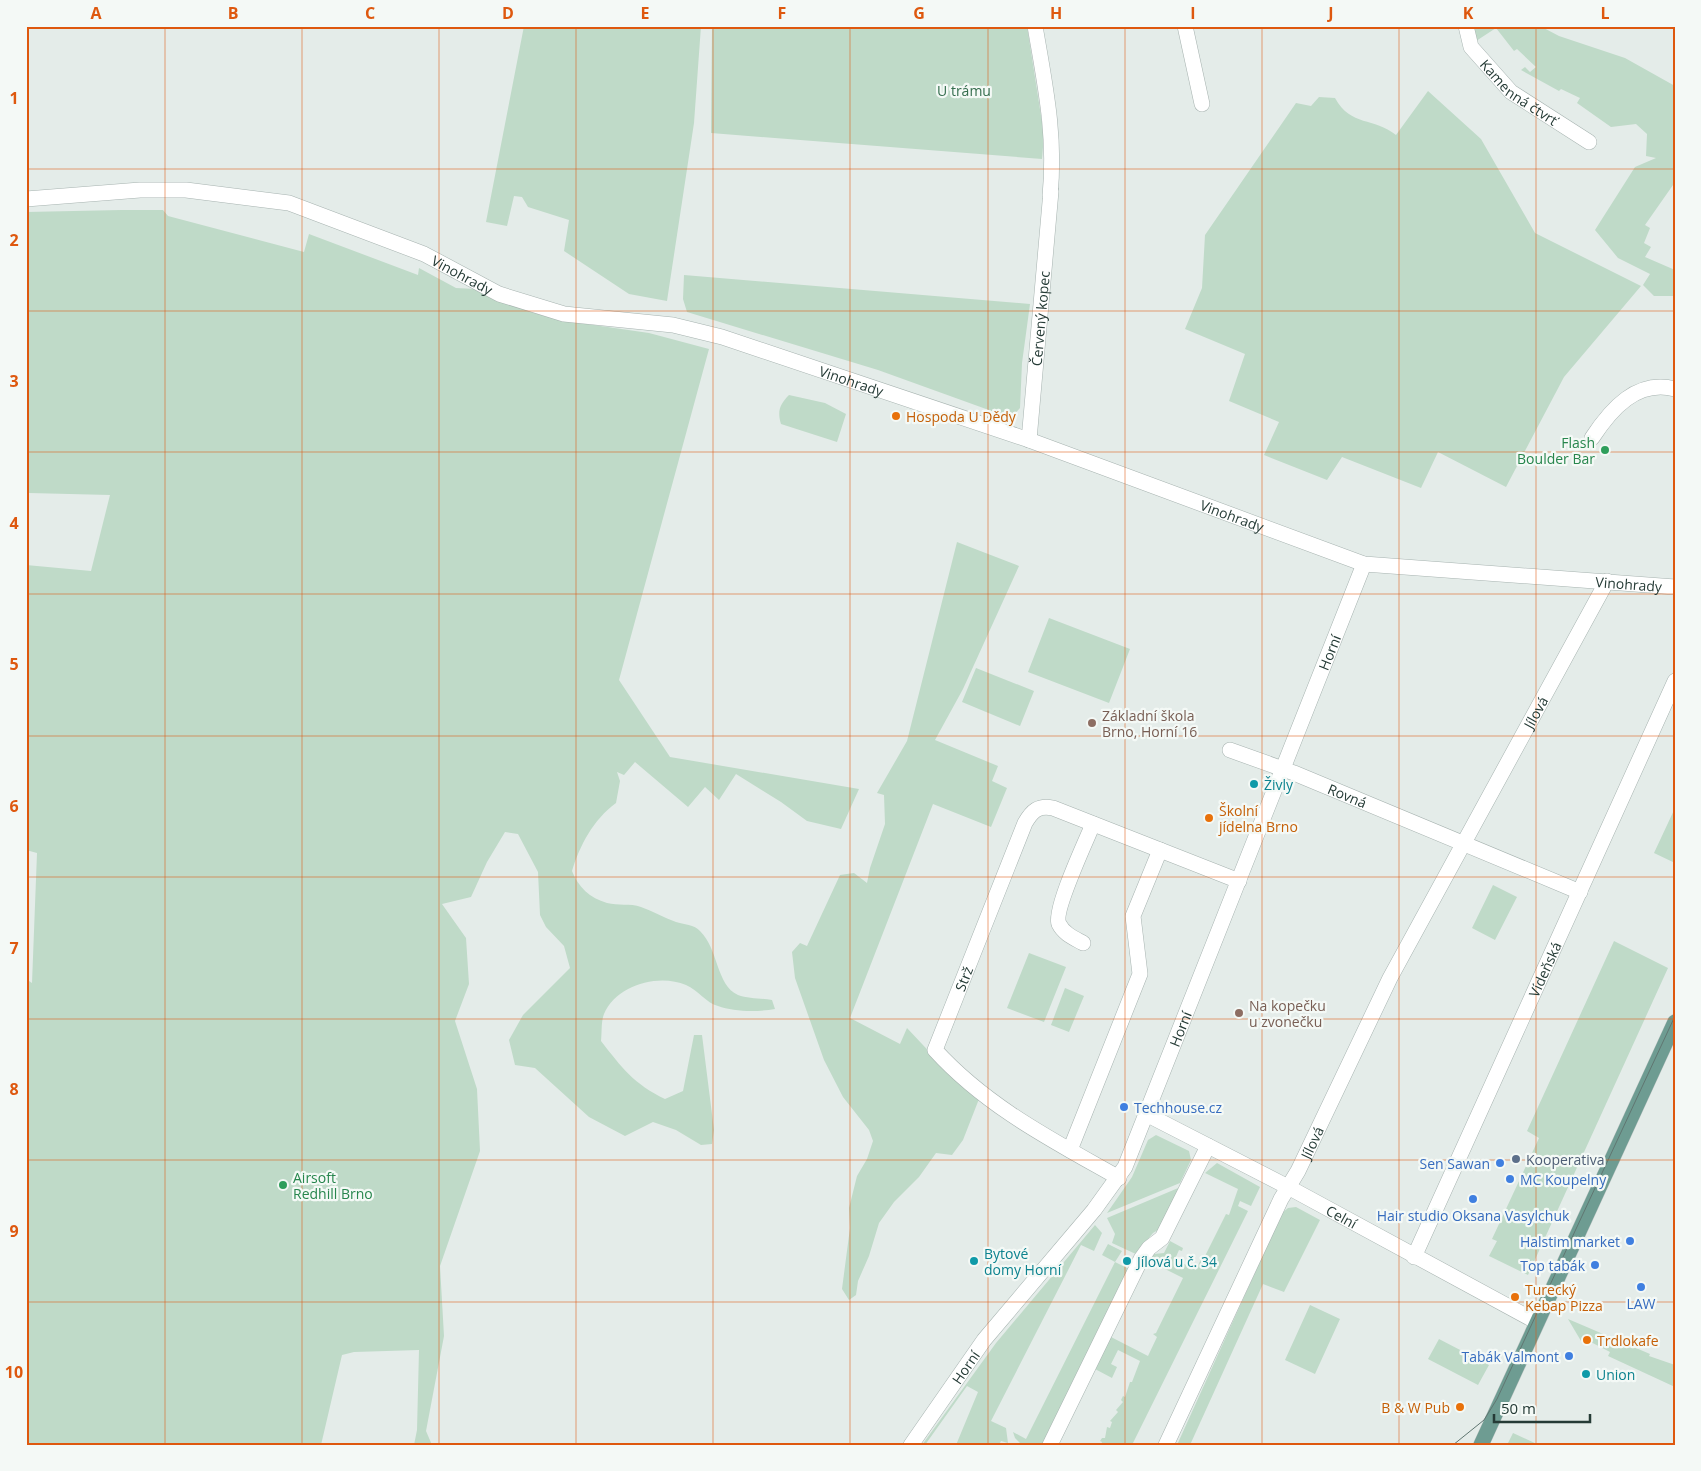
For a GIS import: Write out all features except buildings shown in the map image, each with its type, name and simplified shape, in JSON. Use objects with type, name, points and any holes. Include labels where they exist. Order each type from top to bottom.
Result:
[{"type":"main road","points":[[1481,1445],[1675,1022]]},
{"type":"street","name":"Červený kopec","points":[[1029,440],[1051,193],[1052,126],[1035,26]]},
{"type":"street","points":[[1186,26],[1202,104]]},
{"type":"street","name":"Kamenná čtvrť","points":[[1466,26],[1471,47],[1511,92],[1589,142]]},
{"type":"street","name":"Vinohrady","points":[[26,198],[140,190],[186,190],[290,203],[424,254],[499,294],[564,314],[673,325],[722,337],[1029,440],[1364,564],[1674,587]]},
{"type":"street","points":[[1592,438],[1618,404],[1636,392],[1663,386],[1675,389]]},
{"type":"street","name":"Horní","points":[[911,1445],[994,1327],[1119,1178],[1364,564]]},
{"type":"street","points":[[1674,587],[1675,579]]},
{"type":"street","name":"Jílová","points":[[1166,1445],[1288,1187],[1298,1171],[1390,978],[1607,581]]},
{"type":"street","name":"Vídeňská","points":[[1414,1256],[1675,681]]},
{"type":"street","name":"Rovná","points":[[1230,750],[1283,769],[1464,843]]},
{"type":"street","name":"Strž","points":[[1119,1178],[1006,1112],[974,1089],[934,1050],[1025,823],[1032,811],[1044,806],[1053,808],[1239,881]]},
{"type":"street","points":[[1083,943],[1064,931],[1058,922],[1059,907],[1093,824]]},
{"type":"street","points":[[1464,843],[1580,892]]},
{"type":"street","points":[[1070,1150],[1140,974],[1133,916],[1160,850]]},
{"type":"street","name":"Celní","points":[[1146,1114],[1288,1187],[1537,1322]]},
{"type":"street","points":[[1050,1445],[1141,1259],[1149,1248],[1162,1238],[1208,1146]]},
{"type":"green space","points":[[524,26],[701,26],[694,123],[667,301],[629,294],[564,251],[569,220],[528,207],[522,197],[514,196],[507,226],[486,222]]},
{"type":"green space","name":"U trámu","points":[[712,26],[1027,26],[1044,135],[1042,159],[711,133]]},
{"type":"green space","points":[[1470,26],[1540,26],[1559,36],[1625,58],[1675,86],[1675,186],[1673,185],[1645,225],[1650,228],[1644,243],[1651,247],[1645,257],[1675,270],[1675,296],[1654,296],[1643,285],[1650,274],[1618,258],[1595,230],[1635,167],[1656,158],[1646,156],[1647,134],[1636,124],[1611,127],[1577,103],[1580,98],[1561,89],[1559,91],[1521,70],[1525,67],[1530,72],[1536,67],[1517,49],[1514,51],[1496,28],[1473,43]]},
{"type":"green space","points":[[1428,91],[1481,139],[1535,233],[1641,286],[1564,377],[1506,487],[1438,452],[1421,488],[1342,457],[1327,480],[1264,455],[1279,422],[1229,401],[1245,354],[1185,329],[1202,288],[1205,235],[1296,103],[1311,106],[1319,97],[1335,98],[1341,107],[1356,118],[1388,129],[1396,135]]},
{"type":"green space","points":[[163,210],[168,216],[304,252],[309,234],[418,275],[419,268],[456,288],[475,289],[527,311],[559,320],[649,333],[709,349],[619,680],[670,757],[859,789],[841,829],[807,821],[736,774],[719,800],[705,787],[688,807],[635,762],[624,775],[617,772],[620,781],[616,803],[594,825],[579,852],[572,871],[581,887],[590,895],[607,903],[641,907],[676,922],[695,927],[706,939],[721,975],[731,990],[742,996],[772,1000],[775,1009],[754,1011],[724,1008],[714,1004],[686,985],[663,980],[651,981],[628,989],[618,996],[604,1014],[601,1041],[629,1074],[645,1087],[665,1099],[683,1091],[694,1035],[702,1035],[714,1130],[712,1144],[701,1145],[676,1130],[653,1122],[625,1136],[589,1117],[535,1068],[515,1065],[509,1040],[523,1015],[570,968],[564,946],[546,927],[540,915],[538,872],[518,834],[505,832],[487,862],[471,897],[442,904],[466,938],[469,984],[455,1021],[477,1089],[480,1151],[440,1266],[444,1336],[426,1431],[432,1445],[414,1445],[417,1430],[419,1350],[354,1352],[342,1355],[321,1445],[26,1445],[26,979],[32,983],[37,853],[26,850],[26,565],[91,571],[110,495],[29,493],[26,488],[26,212]]},
{"type":"green space","points":[[684,275],[1030,304],[1022,363],[1020,408],[1011,418],[878,370],[687,312],[683,299]]},
{"type":"green space","points":[[789,395],[825,403],[846,414],[837,442],[781,424],[780,408]]},
{"type":"green space","points":[[957,542],[1019,566],[963,689],[935,740],[998,766],[992,781],[1007,788],[991,827],[933,804],[850,1018],[900,1044],[907,1028],[938,1061],[979,1099],[963,1140],[952,1155],[936,1153],[919,1177],[894,1202],[879,1223],[869,1256],[858,1281],[856,1295],[849,1300],[842,1289],[850,1228],[849,1208],[857,1176],[867,1159],[873,1141],[869,1130],[843,1097],[824,1060],[795,978],[792,952],[800,943],[807,946],[840,875],[854,873],[867,883],[870,868],[885,824],[884,795],[877,793],[907,741]]},
{"type":"green space","points":[[1049,618],[1130,649],[1109,703],[1028,672]]},
{"type":"green space","points":[[976,668],[1034,691],[1020,726],[962,702]]},
{"type":"green space","points":[[1675,808],[1675,863],[1654,853]]},
{"type":"green space","points":[[1493,885],[1517,897],[1495,940],[1472,928]]},
{"type":"green space","points":[[1614,941],[1668,968],[1528,1275],[1489,1256],[1497,1241],[1492,1239],[1539,1138],[1527,1131]]},
{"type":"green space","points":[[1029,953],[1066,967],[1044,1022],[1007,1008]]},
{"type":"green space","points":[[1065,988],[1084,996],[1069,1032],[1051,1025]]},
{"type":"green space","points":[[1156,1135],[1189,1151],[1191,1160],[1180,1183],[1107,1213],[1132,1177],[1148,1140]]},
{"type":"green space","points":[[1217,1163],[1260,1187],[1251,1206],[1240,1201],[1238,1206],[1248,1211],[1132,1445],[1101,1445],[1102,1442],[1100,1441],[1102,1438],[1105,1438],[1107,1427],[1110,1428],[1112,1422],[1110,1421],[1118,1412],[1116,1410],[1123,1402],[1121,1400],[1123,1396],[1125,1397],[1140,1361],[1118,1350],[1111,1364],[1117,1367],[1112,1378],[1095,1369],[1111,1337],[1148,1356],[1157,1337],[1153,1334],[1156,1333],[1183,1278],[1149,1261],[1154,1254],[1164,1253],[1170,1241],[1183,1248],[1182,1251],[1179,1250],[1175,1259],[1196,1270],[1226,1214],[1229,1215],[1238,1189],[1205,1173]]},
{"type":"green space","points":[[1183,1186],[1161,1228],[1153,1233],[1143,1245],[1140,1256],[1112,1243],[1115,1234],[1107,1218]]},
{"type":"green space","points":[[1296,1207],[1320,1220],[1284,1292],[1263,1284],[1190,1445],[1177,1445],[1282,1213],[1288,1208]]},
{"type":"green space","points":[[1095,1225],[1102,1233],[1094,1251],[1081,1245],[991,1421],[1006,1428],[1008,1443],[1001,1441],[999,1445],[956,1445],[978,1392],[967,1386],[925,1445],[922,1445],[996,1343]]},
{"type":"green space","points":[[1108,1244],[1122,1251],[1115,1262],[1102,1255]]},
{"type":"green space","points":[[1115,1262],[1131,1270],[1043,1445],[1022,1445],[1015,1438],[1013,1432],[1026,1439]]},
{"type":"green space","points":[[1310,1305],[1340,1319],[1315,1374],[1285,1360]]},
{"type":"green space","points":[[1568,1319],[1650,1354],[1649,1356],[1675,1365],[1675,1387],[1608,1356],[1610,1352],[1583,1338],[1581,1341]]},
{"type":"green space","points":[[1439,1339],[1489,1365],[1478,1385],[1428,1359]]},
{"type":"green space","points":[[1513,1433],[1539,1445],[1507,1445]]},
{"type":"tram line","points":[[1453,1445],[1484,1420],[1497,1399],[1675,1016]]},
{"type":"place","name":"Hospoda U Dědy","points":[[896,416]]},
{"type":"place","name":"Flash Boulder Bar","points":[[1605,450]]},
{"type":"place","name":"Základní škola Brno, Horní 16","points":[[1092,723]]},
{"type":"place","name":"Živly","points":[[1254,784]]},
{"type":"place","name":"Školní jídelna Brno","points":[[1209,818]]},
{"type":"place","name":"Na kopečku u zvonečku","points":[[1239,1013]]},
{"type":"place","name":"Techhouse.cz","points":[[1124,1107]]},
{"type":"place","name":"Kooperativa","points":[[1516,1159]]},
{"type":"place","name":"Sen Sawan","points":[[1500,1163]]},
{"type":"place","name":"MC Koupelny","points":[[1510,1179]]},
{"type":"place","name":"Airsoft Redhill Brno","points":[[283,1185]]},
{"type":"place","name":"Hair studio Oksana Vasylchuk","points":[[1473,1199]]},
{"type":"place","name":"Halstim market","points":[[1630,1241]]},
{"type":"place","name":"Bytové domy Horní","points":[[974,1261]]},
{"type":"place","name":"Jílová u č. 34","points":[[1127,1261]]},
{"type":"place","name":"Top tabák","points":[[1595,1265]]},
{"type":"place","name":"LAW","points":[[1641,1287]]},
{"type":"place","name":"Turecký Kebap Pizza","points":[[1515,1297]]},
{"type":"place","name":"Trdlokafe","points":[[1587,1340]]},
{"type":"place","name":"Tabák Valmont","points":[[1569,1356]]},
{"type":"place","name":"Union","points":[[1586,1374]]},
{"type":"place","name":"B & W Pub","points":[[1460,1407]]}]
